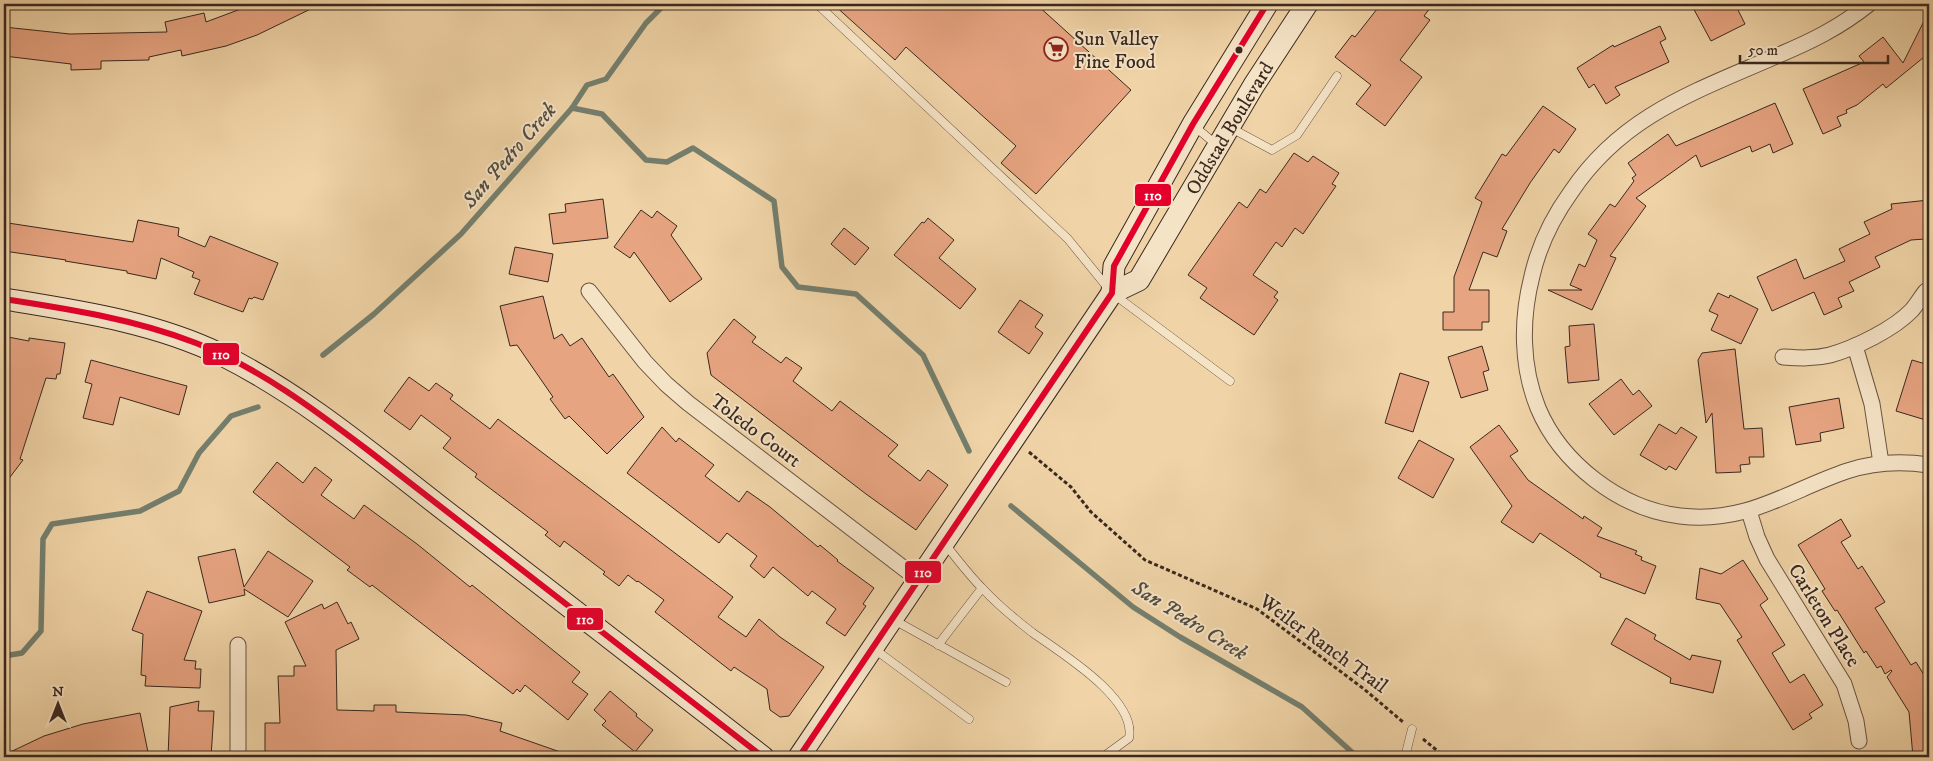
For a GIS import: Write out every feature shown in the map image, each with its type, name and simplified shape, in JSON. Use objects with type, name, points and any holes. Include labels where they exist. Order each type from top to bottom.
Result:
[{"type":"street","name":"Oddstad Boulevard","points":[[1112,293],[1114,266],[1193,124],[1267,4]]},
{"type":"street","name":"Oddstad Boulevard","points":[[799,757],[1112,293],[1139,280],[1229,127],[1307,4]]},
{"type":"street","points":[[1868,4],[1847,21],[1820,37],[1659,109],[1630,128],[1603,152],[1582,176],[1560,207],[1534,263],[1524,326],[1525,360],[1532,392],[1544,422],[1560,447],[1583,471],[1610,490],[1644,507],[1679,516],[1713,517],[1749,511],[1850,470],[1881,463],[1912,462],[1929,465]]},
{"type":"street","name":"Toledo Court","points":[[589,291],[645,362],[666,384],[688,403],[919,580]]},
{"type":"street","points":[[1783,357],[1805,358],[1830,355],[1855,346],[1895,324],[1911,310],[1926,291]]},
{"type":"street","points":[[4,299],[133,323],[188,341],[221,355],[263,378],[346,435],[763,757]]},
{"type":"street","points":[[1855,346],[1872,404],[1881,463]]},
{"type":"street","name":"Carleton Place","points":[[1749,511],[1757,537],[1767,559],[1844,684],[1856,721],[1859,742]]},
{"type":"street","points":[[238,645],[238,757]]},
{"type":"lane","points":[[817,4],[1068,239],[1112,293],[1230,381]]},
{"type":"lane","points":[[1229,127],[1272,150],[1297,135],[1336,76]]},
{"type":"lane","points":[[1193,124],[1218,146]]},
{"type":"lane","points":[[944,543],[982,588],[1032,632],[1073,660],[1096,679],[1119,706],[1129,724],[1129,738],[1104,757]]},
{"type":"lane","points":[[938,645],[982,588]]},
{"type":"lane","points":[[892,620],[1006,682]]},
{"type":"lane","points":[[873,648],[969,719]]},
{"type":"lane","points":[[1405,757],[1412,729]]},
{"type":"path","name":"Weiler Ranch Trail","points":[[1013,438],[1071,488],[1091,512],[1145,560],[1257,609],[1364,689],[1445,757]]},
{"type":"building","points":[[254,4],[321,4],[257,35],[226,46],[182,56],[181,50],[149,57],[149,60],[101,61],[101,69],[71,70],[71,64],[4,56],[4,27],[70,34],[167,32],[165,22],[204,13],[206,22]]},
{"type":"building","points":[[833,4],[1036,4],[1131,90],[1036,194],[1001,163],[1016,146],[906,47],[895,60]]},
{"type":"building","points":[[1381,4],[1433,4],[1424,16],[1430,20],[1400,60],[1422,77],[1385,126],[1356,104],[1371,85],[1335,57],[1352,35],[1355,37]]},
{"type":"building","points":[[1691,4],[1735,4],[1745,24],[1711,41]]},
{"type":"building","points":[[1929,11],[1929,53],[1886,88],[1883,84],[1857,105],[1846,110],[1847,113],[1837,117],[1841,126],[1823,134],[1803,89],[1864,62],[1859,56],[1883,37],[1903,63]]},
{"type":"building","points":[[1660,26],[1666,39],[1660,42],[1669,62],[1615,87],[1620,95],[1606,104],[1594,84],[1589,88],[1577,68],[1613,45],[1614,47]]},
{"type":"building","points":[[1775,103],[1793,144],[1773,153],[1770,144],[1752,152],[1750,146],[1701,167],[1696,155],[1636,198],[1646,206],[1610,256],[1616,258],[1592,310],[1548,290],[1582,290],[1570,285],[1579,264],[1585,267],[1597,240],[1588,234],[1610,204],[1615,207],[1634,181],[1632,178],[1636,175],[1628,163],[1668,134],[1676,146]]},
{"type":"building","points":[[1543,106],[1576,129],[1559,153],[1554,149],[1530,183],[1502,229],[1507,231],[1497,257],[1483,252],[1469,290],[1489,290],[1489,322],[1482,322],[1482,330],[1443,330],[1443,312],[1454,312],[1454,277],[1482,202],[1475,198],[1502,154],[1506,156]]},
{"type":"building","points":[[1294,153],[1308,162],[1313,156],[1339,173],[1332,184],[1336,186],[1303,234],[1295,228],[1282,247],[1276,242],[1253,275],[1278,292],[1274,297],[1278,300],[1254,335],[1200,298],[1207,288],[1188,275],[1239,202],[1247,208],[1260,189],[1266,193]]},
{"type":"building","points":[[603,199],[608,238],[553,244],[549,214],[566,212],[565,204]]},
{"type":"building","points":[[1929,200],[1929,226],[1924,226],[1925,239],[1911,240],[1875,257],[1880,267],[1849,282],[1854,291],[1838,298],[1842,307],[1824,315],[1814,292],[1772,311],[1757,277],[1796,259],[1804,279],[1845,261],[1839,249],[1870,234],[1864,222],[1892,209],[1891,204]]},
{"type":"building","points":[[641,210],[652,218],[657,211],[677,226],[671,235],[702,279],[670,302],[634,252],[630,258],[614,247]]},
{"type":"building","points":[[928,218],[954,240],[939,258],[976,289],[960,309],[894,255],[922,222],[924,223]]},
{"type":"building","points":[[138,220],[179,228],[178,236],[205,247],[210,236],[278,263],[263,300],[254,297],[252,299],[249,298],[243,312],[194,294],[200,280],[192,277],[194,272],[161,258],[156,279],[127,273],[127,271],[4,251],[8,223],[133,242]]},
{"type":"building","points":[[844,228],[869,248],[855,265],[831,244]]},
{"type":"building","points":[[515,247],[553,254],[548,282],[509,274]]},
{"type":"building","points":[[1718,293],[1729,298],[1730,295],[1758,309],[1741,344],[1711,330],[1718,315],[1709,311]]},
{"type":"building","points":[[543,296],[554,339],[562,334],[570,346],[582,338],[609,377],[613,374],[644,417],[607,454],[569,416],[565,419],[550,399],[553,397],[517,345],[510,346],[500,306]]},
{"type":"building","points":[[1020,300],[1043,315],[1035,327],[1043,333],[1029,354],[998,332]]},
{"type":"building","points":[[734,319],[756,337],[752,342],[781,363],[786,357],[802,368],[793,381],[832,411],[840,401],[898,445],[888,456],[920,481],[928,470],[948,485],[916,530],[711,375],[707,353]]},
{"type":"building","points":[[1594,324],[1599,380],[1568,383],[1565,347],[1570,346],[1569,326]]},
{"type":"building","points":[[8,337],[29,341],[29,338],[65,343],[60,374],[57,374],[56,379],[46,378],[20,459],[23,460],[4,485],[4,361]]},
{"type":"building","points":[[1482,346],[1489,370],[1483,372],[1488,390],[1461,398],[1448,357]]},
{"type":"building","points":[[1735,349],[1744,429],[1762,428],[1764,457],[1749,457],[1750,464],[1740,465],[1741,472],[1716,473],[1712,413],[1706,423],[1698,360],[1702,353]]},
{"type":"building","points":[[91,360],[187,386],[179,415],[120,397],[113,425],[83,418],[92,384],[85,382]]},
{"type":"building","points":[[1912,360],[1929,365],[1929,421],[1896,411]]},
{"type":"building","points":[[1400,373],[1429,382],[1413,432],[1385,423]]},
{"type":"building","points":[[409,377],[429,391],[436,383],[453,395],[450,399],[490,429],[498,419],[733,597],[718,617],[746,637],[759,619],[780,637],[824,667],[789,716],[780,717],[770,710],[767,689],[734,667],[731,671],[655,612],[664,600],[628,575],[619,586],[603,574],[605,572],[564,541],[560,547],[545,535],[548,532],[475,477],[477,474],[443,448],[451,438],[421,415],[410,430],[384,411]]},
{"type":"building","points":[[1621,379],[1633,395],[1639,390],[1652,406],[1614,435],[1589,404]]},
{"type":"building","points":[[1839,398],[1844,428],[1820,433],[1821,441],[1796,445],[1789,407]]},
{"type":"building","points":[[1659,424],[1676,434],[1681,427],[1697,437],[1676,470],[1669,466],[1666,470],[1640,455]]},
{"type":"building","points":[[1499,425],[1518,451],[1510,456],[1528,480],[1583,519],[1584,516],[1602,528],[1597,536],[1637,551],[1635,554],[1642,557],[1641,560],[1656,566],[1645,594],[1600,577],[1601,574],[1540,533],[1533,543],[1501,522],[1512,506],[1470,447]]},
{"type":"building","points":[[662,427],[676,442],[679,438],[714,465],[705,476],[739,502],[747,491],[874,588],[863,604],[866,606],[845,636],[826,623],[836,609],[812,591],[808,596],[773,567],[764,578],[750,566],[757,556],[727,533],[719,543],[627,473]]},
{"type":"building","points":[[1419,440],[1454,459],[1433,498],[1398,478]]},
{"type":"building","points":[[277,462],[303,483],[315,467],[332,480],[321,495],[354,519],[364,505],[417,544],[470,587],[472,585],[580,672],[572,682],[588,694],[568,720],[525,685],[520,692],[517,689],[513,694],[372,585],[370,587],[347,570],[350,567],[253,492]]},
{"type":"building","points":[[1841,519],[1851,536],[1841,542],[1858,569],[1862,566],[1885,602],[1875,608],[1911,665],[1916,662],[1929,683],[1929,757],[1913,757],[1909,712],[1887,677],[1892,671],[1885,674],[1881,666],[1877,668],[1866,651],[1864,653],[1837,610],[1835,611],[1822,591],[1825,589],[1798,545]]},
{"type":"building","points":[[235,549],[244,587],[268,551],[313,581],[288,617],[244,589],[245,595],[209,603],[198,557]]},
{"type":"building","points":[[1743,560],[1768,599],[1760,605],[1785,645],[1772,653],[1790,683],[1804,674],[1823,705],[1809,714],[1812,718],[1793,730],[1737,640],[1742,637],[1720,604],[1696,599],[1700,568],[1721,574]]},
{"type":"building","points":[[147,591],[202,611],[184,660],[196,661],[195,669],[201,669],[200,688],[145,686],[146,676],[141,675],[143,634],[132,630]]},
{"type":"building","points":[[337,602],[348,624],[351,622],[359,639],[336,650],[337,710],[374,711],[374,705],[396,705],[396,712],[466,715],[502,723],[500,731],[569,755],[569,757],[265,757],[265,723],[280,723],[278,676],[294,676],[294,666],[306,666],[285,622],[322,604],[324,609]]},
{"type":"building","points":[[1626,618],[1656,635],[1654,639],[1690,660],[1692,655],[1721,661],[1713,693],[1670,683],[1671,678],[1611,644]]},
{"type":"building","points":[[610,691],[653,730],[635,752],[602,725],[606,721],[594,710]]},
{"type":"building","points":[[199,701],[198,711],[214,711],[211,757],[168,757],[170,707]]},
{"type":"building","points":[[140,713],[149,757],[4,757],[4,755],[44,736],[83,724]]},
{"type":"waterway","points":[[572,108],[587,85],[606,79],[646,23],[665,4]]},
{"type":"waterway","name":"San Pedro Creek","points":[[323,355],[374,314],[461,234],[572,108],[602,114],[646,160],[667,162],[693,148],[774,201],[782,267],[798,287],[856,294],[923,355],[969,451]]},
{"type":"waterway","points":[[4,656],[22,653],[41,631],[43,539],[52,524],[140,511],[179,491],[199,453],[231,416],[258,407]]},
{"type":"waterway","name":"San Pedro Creek","points":[[1011,506],[1133,607],[1180,637],[1302,707],[1355,757]]},
{"type":"transit line","name":"110","points":[[799,757],[1112,293],[1114,266],[1193,124],[1267,4]]},
{"type":"transit line","name":"110","points":[[4,299],[77,311],[149,327],[196,343],[264,377],[307,405],[369,451],[763,757]]},
{"type":"place","name":"Sun Valley Fine Food","points":[[1056,49]]}]
